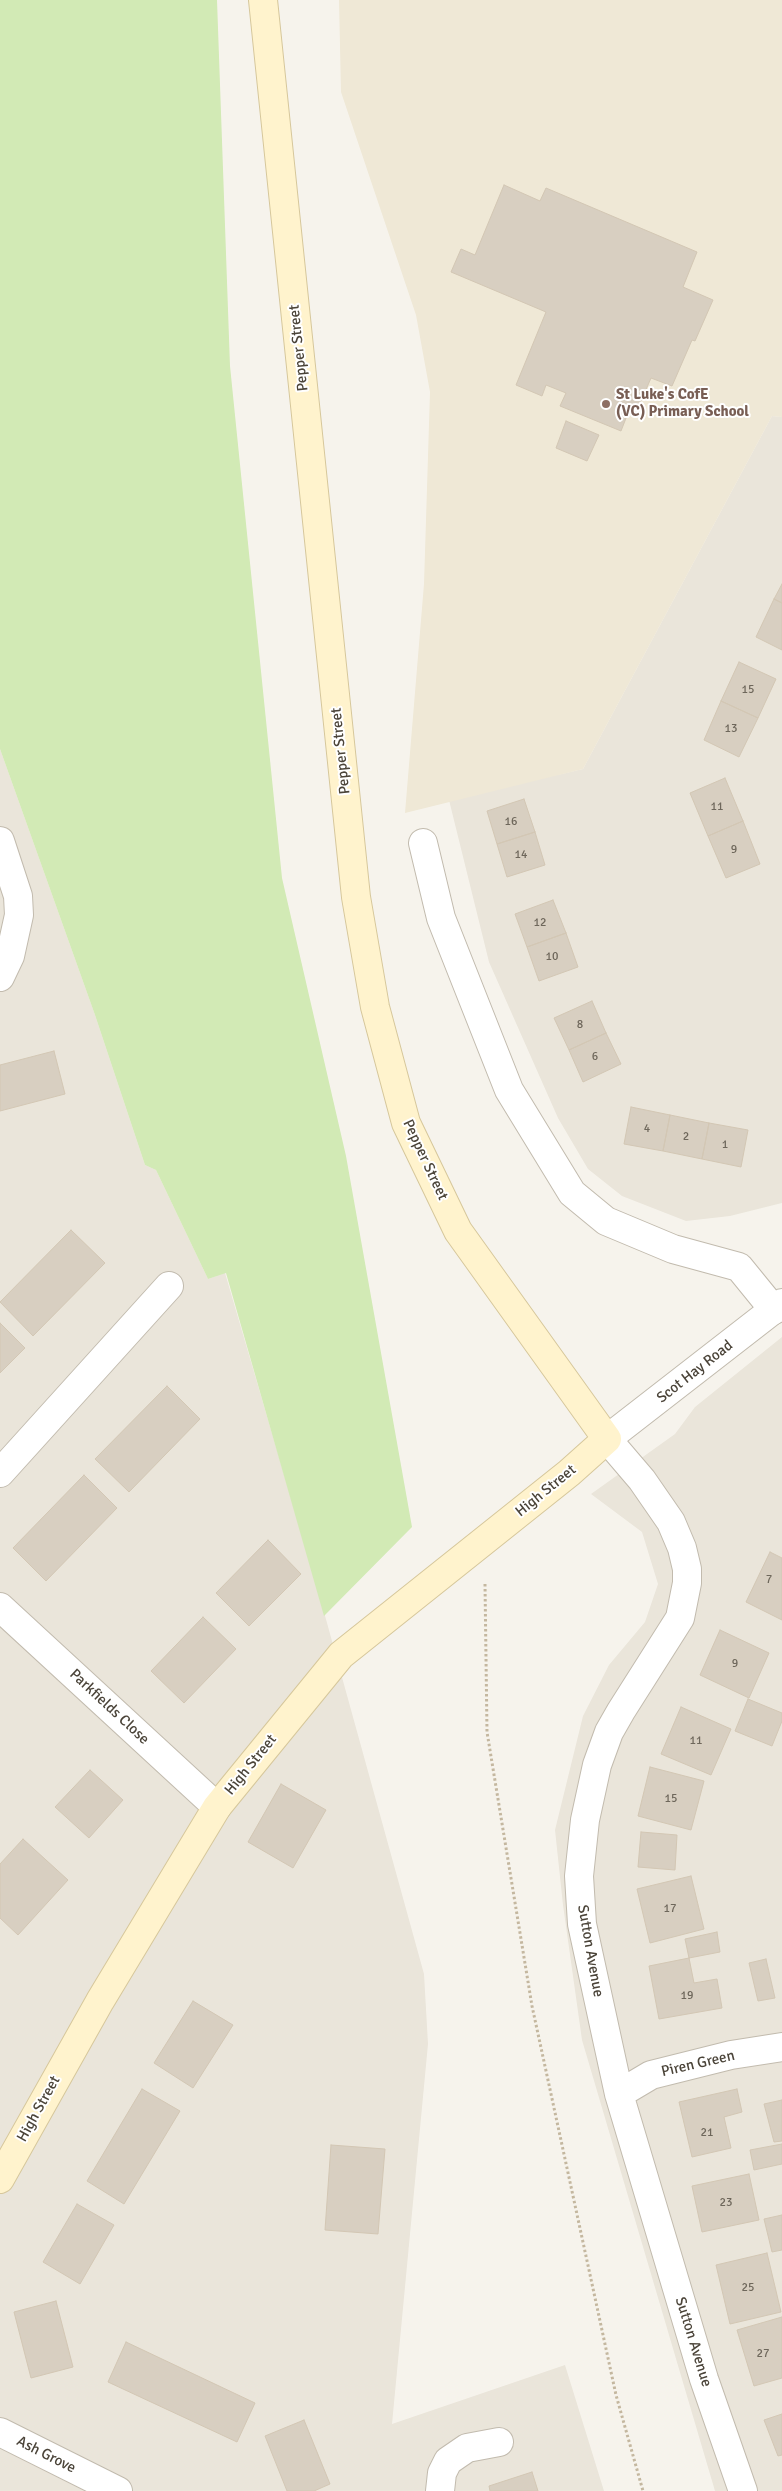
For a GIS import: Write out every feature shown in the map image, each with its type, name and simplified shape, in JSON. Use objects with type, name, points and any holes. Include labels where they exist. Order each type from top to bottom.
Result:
[{"type":"main road","name":"Pepper Street","points":[[263,0],[356,897],[375,1008],[406,1123],[458,1231],[607,1440]]},
{"type":"main road","name":"High Street","points":[[0,2179],[100,2001],[218,1807],[341,1655],[569,1473],[607,1440]]},
{"type":"street","points":[[0,841],[18,896],[19,915],[10,956],[0,977]]},
{"type":"street","points":[[423,843],[441,918],[509,1090],[572,1193],[606,1221],[673,1249],[739,1266],[778,1307]]},
{"type":"street","points":[[0,1472],[169,1286]]},
{"type":"street","name":"Scot Hay Road","points":[[607,1440],[778,1307]]},
{"type":"street","name":"Sutton Avenue","points":[[607,1440],[642,1480],[671,1522],[682,1548],[687,1568],[687,1583],[680,1618],[610,1732],[597,1765],[585,1820],[579,1876],[582,1924],[619,2094],[704,2379],[743,2491]]},
{"type":"street","name":"Parkfields Close","points":[[0,1608],[218,1807]]},
{"type":"street","name":"Piren Green","points":[[619,2094],[651,2075],[731,2056],[782,2047]]},
{"type":"street","name":"Ash Grove","points":[[0,2432],[118,2491]]},
{"type":"street","points":[[440,2491],[442,2473],[448,2461],[467,2448],[499,2442]]},
{"type":"path","points":[[485,1540],[484,1652],[488,1732],[532,2006],[616,2395],[644,2491]]},
{"type":"shaded area","name":"St Luke's CofE (VC) Primary School","points":[[339,0],[782,0],[782,417],[772,416],[583,769],[405,813],[424,584],[430,392],[416,315],[341,92]]},
{"type":"shaded area","points":[[772,416],[782,417],[782,1203],[730,1216],[686,1221],[622,1196],[588,1169],[558,1118],[489,962],[449,800],[583,769]]},
{"type":"shaded area","points":[[0,749],[95,1015],[145,1165],[156,1170],[208,1279],[225,1273],[319,1594],[424,1974],[428,2044],[392,2424],[565,2365],[604,2491],[0,2491]]},
{"type":"shaded area","points":[[782,1337],[782,2491],[715,2491],[582,2040],[563,1905],[555,1830],[583,1716],[609,1665],[645,1622],[658,1584],[642,1532],[591,1494],[675,1434],[695,1407]]},
{"type":"green space","points":[[0,0],[217,0],[230,366],[282,878],[346,1156],[412,1527],[324,1616],[226,1273],[208,1279],[156,1170],[145,1165],[95,1015],[0,749]]},
{"type":"building","points":[[504,185],[540,201],[546,188],[697,252],[683,287],[713,300],[695,341],[692,340],[672,386],[651,378],[635,415],[628,413],[621,431],[560,406],[566,393],[546,385],[542,396],[516,385],[546,312],[451,272],[461,249],[475,255]]},
{"type":"building","points":[[566,421],[599,435],[587,461],[556,448]]},
{"type":"building","points":[[782,584],[782,603],[774,599]]},
{"type":"building","points":[[774,599],[782,603],[782,650],[756,637]]},
{"type":"building","points":[[739,662],[776,679],[758,718],[721,701]]},
{"type":"building","points":[[721,701],[758,718],[739,757],[704,740]]},
{"type":"building","points":[[725,778],[743,821],[708,836],[690,793]]},
{"type":"building","points":[[524,799],[535,832],[497,844],[487,811]]},
{"type":"building","points":[[743,821],[760,864],[726,878],[708,836]]},
{"type":"building","points":[[535,832],[545,865],[507,877],[497,844]]},
{"type":"building","points":[[553,900],[566,933],[527,947],[515,914]]},
{"type":"building","points":[[566,933],[578,967],[539,981],[527,947]]},
{"type":"building","points":[[592,1001],[606,1033],[569,1050],[554,1018]]},
{"type":"building","points":[[606,1033],[621,1064],[583,1082],[569,1050]]},
{"type":"building","points":[[54,1051],[65,1094],[0,1111],[0,1065]]},
{"type":"building","points":[[631,1107],[670,1115],[663,1151],[624,1144]]},
{"type":"building","points":[[670,1115],[709,1123],[702,1159],[663,1151]]},
{"type":"building","points":[[709,1123],[748,1130],[741,1167],[702,1159]]},
{"type":"building","points":[[71,1230],[105,1263],[33,1336],[0,1302]]},
{"type":"building","points":[[0,1323],[25,1348],[0,1373]]},
{"type":"building","points":[[167,1386],[200,1419],[129,1492],[95,1459]]},
{"type":"building","points":[[84,1475],[117,1508],[46,1581],[13,1548]]},
{"type":"building","points":[[268,1540],[301,1574],[249,1626],[216,1593]]},
{"type":"building","points":[[770,1552],[782,1558],[782,1620],[746,1602]]},
{"type":"building","points":[[203,1617],[236,1649],[184,1703],[151,1671]]},
{"type":"building","points":[[720,1630],[769,1653],[749,1698],[700,1675]]},
{"type":"building","points":[[748,1699],[782,1713],[782,1721],[772,1746],[735,1731]]},
{"type":"building","points":[[681,1707],[731,1729],[711,1775],[661,1754]]},
{"type":"building","points":[[650,1767],[704,1781],[691,1830],[638,1816]]},
{"type":"building","points":[[90,1770],[123,1800],[89,1838],[55,1807]]},
{"type":"building","points":[[281,1784],[326,1810],[293,1868],[248,1842]]},
{"type":"building","points":[[641,1832],[677,1835],[675,1870],[638,1867]]},
{"type":"building","points":[[23,1839],[68,1880],[18,1935],[0,1918],[0,1864]]},
{"type":"building","points":[[691,1876],[704,1929],[650,1943],[637,1889]]},
{"type":"building","points":[[717,1932],[720,1952],[689,1958],[685,1939]]},
{"type":"building","points":[[689,1958],[694,1983],[717,1979],[722,2008],[659,2019],[649,1966]]},
{"type":"building","points":[[766,1959],[775,1998],[758,2001],[749,1963]]},
{"type":"building","points":[[193,2001],[233,2025],[193,2088],[154,2063]]},
{"type":"building","points":[[142,2089],[180,2111],[124,2204],[87,2181]]},
{"type":"building","points":[[737,2089],[742,2112],[724,2117],[731,2148],[692,2157],[679,2102]]},
{"type":"building","points":[[782,2100],[782,2141],[774,2142],[764,2104]]},
{"type":"building","points":[[782,2144],[782,2164],[754,2170],[750,2150]]},
{"type":"building","points":[[331,2145],[385,2149],[378,2234],[325,2230]]},
{"type":"building","points":[[749,2174],[759,2220],[702,2232],[692,2186]]},
{"type":"building","points":[[77,2204],[114,2225],[80,2284],[43,2262]]},
{"type":"building","points":[[782,2215],[782,2250],[772,2252],[764,2219]]},
{"type":"building","points":[[767,2253],[781,2312],[730,2324],[716,2265]]},
{"type":"building","points":[[56,2301],[73,2367],[31,2378],[14,2312]]},
{"type":"building","points":[[782,2317],[782,2378],[754,2386],[737,2330]]},
{"type":"building","points":[[126,2342],[255,2403],[237,2442],[108,2382]]},
{"type":"building","points":[[782,2414],[782,2455],[778,2456],[764,2420]]},
{"type":"building","points":[[304,2420],[330,2484],[314,2491],[287,2491],[265,2436]]},
{"type":"building","points":[[532,2472],[538,2491],[490,2491],[489,2486]]},
{"type":"place","name":"St Luke's CofE (VC) Primary School","points":[[606,404]]}]
